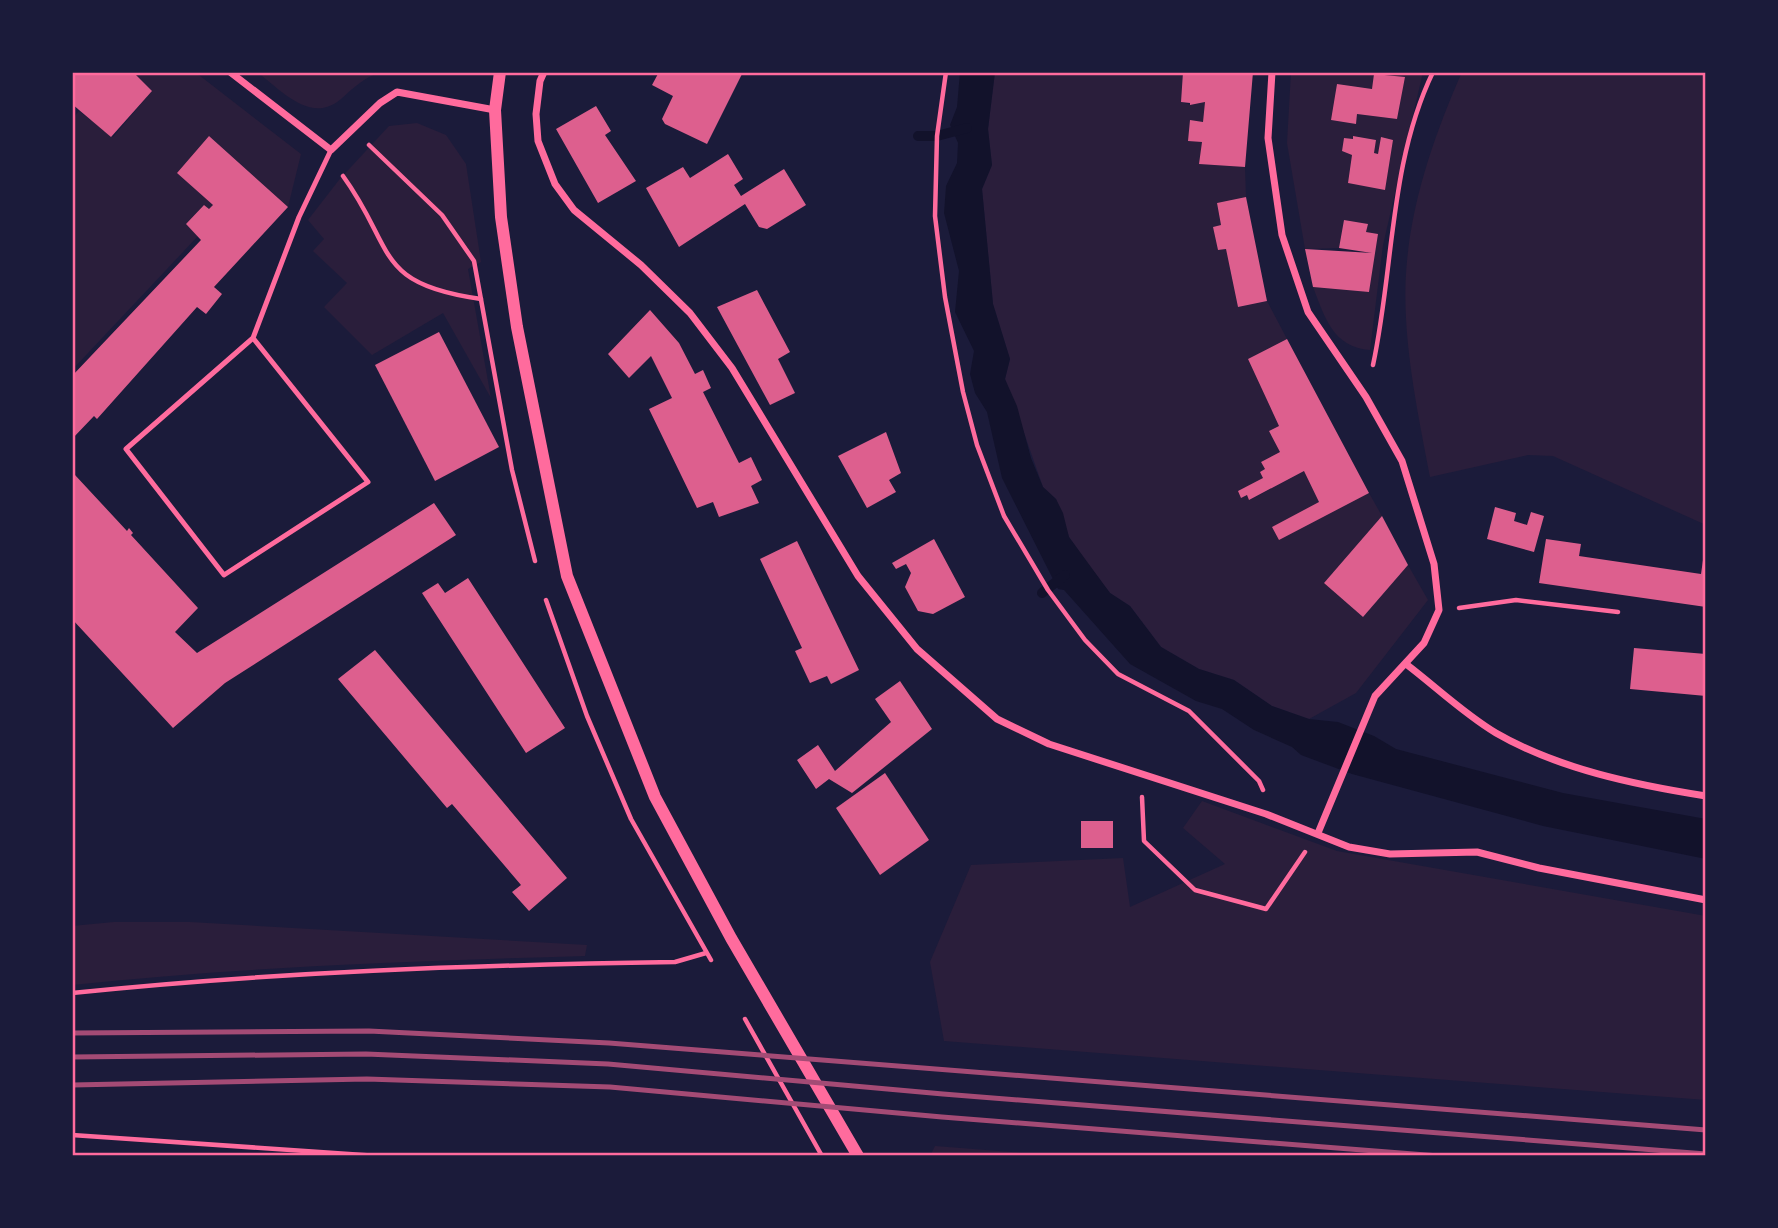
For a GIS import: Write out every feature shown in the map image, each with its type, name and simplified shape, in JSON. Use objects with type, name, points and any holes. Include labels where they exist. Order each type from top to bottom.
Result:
[{"type":"street","points":[[230,72],[331,150],[380,103],[397,92],[495,110]]},
{"type":"street","points":[[500,72],[495,110],[501,217],[517,327],[568,576],[655,797],[732,938],[858,1156]]},
{"type":"street","points":[[544,72],[540,81],[536,114],[538,141],[555,184],[574,210],[641,265],[690,313],[732,368],[858,576],[917,649],[997,719],[1049,744],[1140,772],[1349,847],[1390,854],[1477,852],[1539,868],[1706,900]]},
{"type":"street","points":[[1272,72],[1268,138],[1282,235],[1308,312],[1366,397],[1402,461],[1434,564],[1439,610],[1424,643],[1406,664],[1386,681],[1364,720],[1318,834]]},
{"type":"street","points":[[1406,664],[1495,732],[1542,754],[1656,789],[1706,796]]},
{"type":"lane","points":[[253,338],[368,482],[224,575],[126,449],[253,338],[299,217],[331,150]]},
{"type":"path","points":[[946,72],[937,136],[934,216],[945,297],[963,392],[977,446],[1004,516],[1048,590],[1085,640],[1118,674],[1189,711],[1259,781],[1267,797]]},
{"type":"path","points":[[1366,397],[1380,334],[1392,221],[1421,97],[1433,72]]},
{"type":"path","points":[[331,150],[341,173],[363,203],[383,251],[396,267],[421,285],[445,294],[481,299]]},
{"type":"path","points":[[1439,610],[1516,600],[1618,612]]},
{"type":"path","points":[[1140,772],[1144,841],[1195,890],[1266,909],[1318,834]]},
{"type":"path","points":[[72,993],[178,981],[412,967],[675,962],[706,953]]},
{"type":"path","points":[[743,1015],[822,1156]]},
{"type":"path","points":[[72,1135],[377,1156]]},
{"type":"shaded area","points":[[133,72],[195,72],[301,154],[288,207],[209,136],[177,173],[213,205],[209,209],[204,205],[186,224],[198,236],[72,370],[72,119],[79,111],[113,137],[152,91]]},
{"type":"shaded area","points":[[257,72],[381,72],[364,80],[330,106],[319,108],[297,102]]},
{"type":"shaded area","points":[[960,72],[995,72],[988,129],[992,165],[982,189],[993,304],[1010,359],[1005,379],[1017,406],[1031,458],[1043,487],[1056,499],[1063,513],[1069,537],[1110,593],[1130,606],[1161,647],[1199,669],[1234,680],[1272,706],[1309,719],[1338,722],[1374,736],[1396,749],[1563,793],[1706,819],[1706,859],[1543,826],[1352,774],[1301,755],[1292,747],[1254,730],[1222,709],[1196,701],[1130,664],[1064,590],[1058,589],[1002,478],[987,412],[975,393],[970,374],[974,351],[955,312],[959,271],[944,213],[946,186],[957,163],[958,143],[950,125],[957,107]]},
{"type":"shaded area","points":[[995,72],[1183,72],[1181,102],[1191,105],[1205,102],[1203,122],[1190,121],[1189,140],[1202,142],[1200,164],[1245,167],[1246,197],[1217,203],[1221,225],[1213,227],[1218,250],[1226,249],[1238,307],[1267,301],[1287,339],[1248,359],[1279,426],[1269,431],[1280,452],[1261,462],[1265,469],[1260,472],[1263,478],[1242,498],[1247,495],[1250,500],[1304,471],[1319,502],[1369,493],[1382,516],[1324,583],[1363,617],[1408,565],[1428,600],[1356,693],[1309,719],[1272,706],[1234,680],[1199,669],[1161,647],[1130,606],[1110,593],[1086,562],[1069,537],[1056,499],[1043,487],[1005,379],[1010,359],[993,304],[982,189],[992,165],[988,129]]},
{"type":"shaded area","points":[[1291,72],[1423,72],[1383,245],[1370,350],[1357,348],[1339,337],[1327,320],[1313,287],[1369,292],[1378,234],[1366,232],[1367,224],[1344,220],[1339,248],[1305,249],[1287,143]],"holes":[[[1405,77],[1397,119],[1357,114],[1356,124],[1331,120],[1337,84],[1372,89]],[[1354,136],[1376,140],[1374,153],[1378,154],[1381,138],[1393,140],[1385,189],[1348,183],[1352,155],[1342,151],[1344,138],[1353,139]]]},
{"type":"shaded area","points":[[1462,72],[1706,72],[1706,525],[1553,456],[1528,455],[1430,477],[1408,342],[1405,288],[1407,261],[1420,188],[1443,117]]},
{"type":"shaded area","points":[[417,123],[446,135],[466,164],[481,262],[468,269],[491,398],[443,313],[372,355],[324,307],[347,283],[313,251],[324,239],[308,220],[339,180],[389,126]]},
{"type":"shaded area","points":[[1202,801],[1337,851],[1706,916],[1706,1100],[944,1041],[930,962],[971,865],[1123,858],[1130,907],[1225,864],[1183,828]]},
{"type":"shaded area","points":[[114,922],[190,922],[587,945],[585,956],[264,969],[72,985],[72,926]]},
{"type":"shaded area","points":[[935,1146],[1061,1156],[930,1156]]},
{"type":"building","points":[[72,72],[133,72],[152,91],[111,137],[72,104]]},
{"type":"building","points":[[659,72],[743,72],[707,144],[665,124],[662,119],[673,96],[652,85]]},
{"type":"building","points":[[1183,72],[1253,72],[1245,167],[1199,164],[1202,142],[1188,141],[1190,120],[1203,122],[1205,102],[1190,105],[1181,102]]},
{"type":"building","points":[[1374,74],[1405,77],[1397,119],[1357,114],[1356,124],[1331,120],[1337,84],[1372,89]]},
{"type":"building","points":[[596,106],[611,131],[605,135],[636,181],[598,203],[556,129]]},
{"type":"building","points":[[209,136],[288,207],[214,287],[222,294],[206,314],[197,307],[97,419],[94,416],[72,439],[72,376],[201,240],[186,224],[204,205],[209,209],[213,205],[177,173]]},
{"type":"building","points":[[1353,136],[1376,140],[1374,153],[1378,154],[1381,137],[1393,140],[1385,190],[1348,183],[1352,155],[1342,151],[1344,138],[1353,139]]},
{"type":"building","points":[[728,154],[743,179],[734,185],[741,196],[784,169],[806,205],[767,229],[759,227],[745,204],[679,247],[646,188],[683,167],[690,178]]},
{"type":"building","points":[[1246,197],[1267,301],[1238,307],[1226,249],[1218,250],[1213,227],[1221,225],[1217,203]]},
{"type":"building","points":[[1344,220],[1368,224],[1366,232],[1378,234],[1369,292],[1313,287],[1305,249],[1372,253],[1339,248]]},
{"type":"building","points":[[757,290],[790,352],[778,359],[795,393],[770,405],[717,307]]},
{"type":"building","points":[[650,310],[679,343],[695,374],[703,370],[711,388],[703,392],[739,463],[751,457],[762,480],[751,486],[759,503],[719,517],[713,502],[697,508],[649,409],[672,398],[651,356],[629,378],[608,354]]},
{"type":"building","points":[[439,332],[499,447],[435,481],[375,365]]},
{"type":"building","points":[[1287,339],[1369,493],[1279,540],[1272,527],[1319,502],[1304,471],[1249,500],[1247,495],[1241,498],[1238,491],[1263,478],[1260,472],[1265,469],[1261,462],[1280,452],[1269,431],[1279,426],[1248,359]]},
{"type":"building","points":[[886,432],[901,473],[889,480],[896,492],[867,508],[838,456]]},
{"type":"building","points":[[75,475],[127,531],[129,528],[133,533],[131,535],[198,608],[175,632],[197,653],[434,503],[456,535],[225,683],[173,728],[72,619],[72,477]]},
{"type":"building","points":[[1495,507],[1516,513],[1514,521],[1527,525],[1531,512],[1544,516],[1534,552],[1487,539]]},
{"type":"building","points":[[1382,516],[1408,565],[1363,617],[1324,583]]},
{"type":"building","points":[[934,539],[965,597],[933,614],[918,611],[905,587],[911,573],[906,564],[896,569],[892,563]]},
{"type":"building","points":[[1546,539],[1581,544],[1579,556],[1701,574],[1704,553],[1706,607],[1539,583]]},
{"type":"building","points":[[797,541],[859,670],[831,684],[827,676],[810,683],[795,651],[802,648],[760,559]]},
{"type":"building","points":[[468,578],[565,728],[526,753],[422,593],[438,583],[445,593]]},
{"type":"building","points":[[1634,648],[1706,654],[1706,696],[1630,689]]},
{"type":"building","points":[[375,650],[567,878],[529,911],[512,892],[521,885],[452,804],[447,808],[338,679]]},
{"type":"building","points":[[900,681],[932,729],[852,793],[829,779],[816,789],[797,760],[818,745],[835,771],[891,722],[875,699]]},
{"type":"building","points":[[885,773],[929,840],[880,875],[836,808]]},
{"type":"building","points":[[1081,821],[1113,821],[1113,848],[1081,848]]},
{"type":"waterway","points":[[918,136],[937,136],[967,128]]},
{"type":"waterway","points":[[1042,593],[1065,575]]},
{"type":"railway","points":[[72,1033],[369,1031],[609,1043],[1706,1130]]},
{"type":"railway","points":[[72,1057],[366,1054],[608,1064],[943,1094],[1706,1154]]},
{"type":"railway","points":[[72,1085],[367,1079],[610,1087],[942,1117],[1439,1156]]}]
